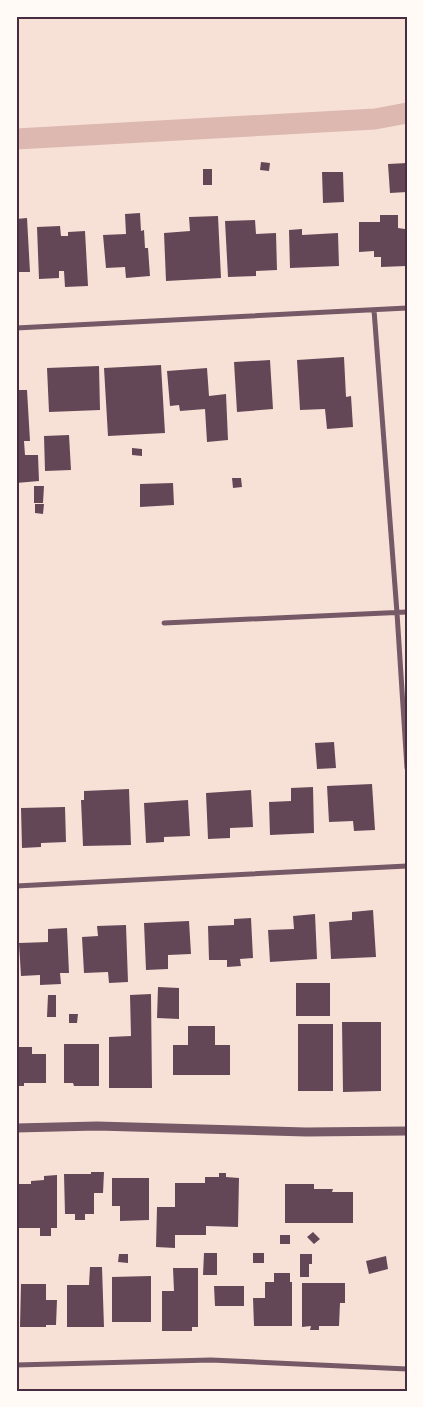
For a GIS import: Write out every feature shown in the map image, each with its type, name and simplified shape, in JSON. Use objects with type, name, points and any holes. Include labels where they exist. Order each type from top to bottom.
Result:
[{"type":"street","points":[[16,328],[407,308]]},
{"type":"street","points":[[374,310],[407,768]]},
{"type":"street","points":[[164,623],[407,612]]},
{"type":"street","points":[[16,886],[407,866]]},
{"type":"street","points":[[16,1128],[97,1126],[306,1132],[407,1131]]},
{"type":"street","points":[[16,1365],[211,1360],[407,1369]]},
{"type":"building","points":[[261,162],[270,163],[269,171],[260,170]]},
{"type":"building","points":[[407,163],[407,192],[390,193],[388,164]]},
{"type":"building","points":[[203,169],[212,169],[212,185],[203,185]]},
{"type":"building","points":[[322,172],[343,172],[344,202],[323,203]]},
{"type":"building","points":[[140,213],[141,231],[144,230],[145,248],[148,248],[150,276],[126,278],[125,267],[106,268],[103,235],[126,234],[125,214]]},
{"type":"building","points":[[380,215],[398,215],[398,228],[405,229],[406,266],[381,267],[381,257],[374,257],[374,251],[359,252],[359,222],[380,222]]},
{"type":"building","points":[[218,216],[221,278],[166,281],[164,233],[190,231],[189,217]]},
{"type":"building","points":[[27,218],[30,272],[16,272],[16,219]]},
{"type":"building","points":[[255,220],[256,234],[276,233],[277,270],[256,271],[256,276],[228,277],[225,221]]},
{"type":"building","points":[[60,226],[61,236],[68,236],[68,232],[85,231],[88,286],[65,287],[64,271],[59,271],[59,278],[39,279],[37,227]]},
{"type":"building","points":[[302,229],[302,235],[338,233],[339,266],[290,268],[289,230]]},
{"type":"building","points":[[344,357],[346,397],[351,396],[353,427],[327,429],[325,409],[300,410],[297,360]]},
{"type":"building","points":[[270,360],[273,409],[237,412],[234,362]]},
{"type":"building","points":[[161,365],[165,433],[108,436],[104,368]]},
{"type":"building","points":[[99,366],[100,410],[49,412],[47,368]]},
{"type":"building","points":[[207,368],[209,396],[226,394],[228,440],[207,442],[205,409],[180,411],[179,405],[170,406],[167,371]]},
{"type":"building","points":[[16,390],[27,390],[30,441],[24,441],[25,455],[38,455],[39,481],[16,483]]},
{"type":"building","points":[[69,435],[71,470],[45,471],[44,436]]},
{"type":"building","points":[[132,448],[142,449],[142,456],[132,455]]},
{"type":"building","points":[[232,478],[241,478],[242,487],[233,488]]},
{"type":"building","points":[[173,483],[174,505],[140,507],[140,484]]},
{"type":"building","points":[[34,486],[44,486],[43,503],[34,503]]},
{"type":"building","points":[[35,504],[44,504],[43,514],[35,513]]},
{"type":"building","points":[[334,742],[336,768],[317,769],[315,743]]},
{"type":"building","points":[[372,784],[375,830],[354,831],[353,821],[329,822],[327,786]]},
{"type":"building","points":[[313,787],[314,833],[270,835],[269,802],[291,801],[291,788]]},
{"type":"building","points":[[129,789],[131,845],[83,846],[81,800],[84,800],[84,791]]},
{"type":"building","points":[[251,790],[253,827],[230,828],[230,838],[208,839],[206,793]]},
{"type":"building","points":[[188,800],[190,836],[164,837],[164,842],[146,843],[144,803]]},
{"type":"building","points":[[65,807],[66,842],[41,843],[41,847],[22,848],[21,808]]},
{"type":"building","points":[[373,910],[376,957],[331,959],[329,922],[352,920],[352,912]]},
{"type":"building","points":[[315,914],[317,959],[270,962],[268,930],[294,929],[293,916]]},
{"type":"building","points":[[251,918],[253,958],[240,959],[241,966],[227,967],[227,960],[209,960],[208,926],[234,925],[234,919]]},
{"type":"building","points":[[189,921],[191,954],[168,955],[168,969],[146,970],[144,923]]},
{"type":"building","points":[[126,925],[128,982],[109,983],[108,972],[84,973],[82,937],[98,936],[97,926]]},
{"type":"building","points":[[67,928],[69,973],[60,973],[61,984],[40,985],[40,975],[21,976],[19,943],[48,942],[48,929]]},
{"type":"building","points":[[296,983],[330,983],[330,1016],[296,1016]]},
{"type":"building","points":[[158,987],[179,988],[179,1019],[157,1018]]},
{"type":"building","points":[[151,994],[152,1088],[109,1088],[109,1037],[131,1036],[130,995]]},
{"type":"building","points":[[48,995],[56,995],[56,1017],[47,1017]]},
{"type":"building","points":[[69,1014],[78,1014],[77,1023],[69,1023]]},
{"type":"building","points":[[342,1022],[381,1022],[381,1091],[343,1092]]},
{"type":"building","points":[[298,1024],[333,1024],[333,1091],[298,1091]]},
{"type":"building","points":[[188,1026],[215,1026],[215,1045],[230,1045],[230,1075],[173,1075],[173,1045],[188,1045]]},
{"type":"building","points":[[64,1044],[99,1044],[99,1086],[74,1086],[73,1083],[64,1083]]},
{"type":"building","points":[[16,1047],[32,1047],[32,1054],[46,1054],[46,1083],[24,1083],[24,1086],[16,1086]]},
{"type":"building","points":[[91,1172],[104,1172],[103,1193],[94,1193],[94,1214],[85,1214],[85,1220],[75,1220],[75,1214],[65,1214],[64,1174],[91,1174]]},
{"type":"building","points":[[219,1173],[226,1173],[226,1177],[239,1178],[238,1227],[206,1226],[206,1235],[175,1235],[175,1248],[156,1247],[157,1207],[175,1207],[175,1183],[205,1183],[205,1177],[219,1177]]},
{"type":"building","points":[[57,1175],[57,1228],[51,1228],[51,1236],[40,1236],[40,1228],[18,1228],[17,1184],[31,1184],[31,1181],[44,1180],[44,1176]]},
{"type":"building","points":[[112,1178],[149,1178],[149,1220],[120,1221],[120,1206],[112,1206]]},
{"type":"building","points":[[285,1184],[314,1184],[314,1189],[333,1189],[332,1192],[353,1192],[353,1223],[285,1223]]},
{"type":"building","points":[[313,1232],[320,1239],[314,1244],[307,1237]]},
{"type":"building","points":[[280,1235],[290,1235],[290,1244],[280,1244]]},
{"type":"building","points":[[204,1253],[217,1253],[217,1275],[203,1275]]},
{"type":"building","points":[[253,1253],[264,1253],[264,1263],[253,1263]]},
{"type":"building","points":[[119,1254],[128,1254],[128,1263],[118,1262]]},
{"type":"building","points":[[300,1254],[312,1254],[312,1264],[309,1264],[309,1277],[300,1277]]},
{"type":"building","points":[[386,1256],[388,1269],[369,1274],[366,1261]]},
{"type":"building","points":[[90,1267],[102,1267],[104,1327],[67,1327],[67,1285],[89,1285]]},
{"type":"building","points":[[173,1268],[198,1268],[198,1327],[192,1327],[192,1331],[162,1331],[162,1291],[174,1291]]},
{"type":"building","points":[[274,1273],[290,1273],[290,1282],[292,1282],[292,1326],[254,1326],[253,1298],[265,1298],[265,1282],[274,1282]]},
{"type":"building","points":[[151,1276],[151,1322],[112,1322],[112,1277]]},
{"type":"building","points":[[302,1283],[345,1283],[345,1303],[340,1303],[339,1326],[319,1326],[319,1330],[310,1330],[311,1326],[302,1327]]},
{"type":"building","points":[[21,1284],[46,1284],[46,1300],[57,1300],[56,1325],[20,1327]]},
{"type":"building","points":[[214,1286],[244,1286],[244,1306],[215,1306]]},
{"type":"waterway","points":[[16,139],[375,119],[407,113]]}]
